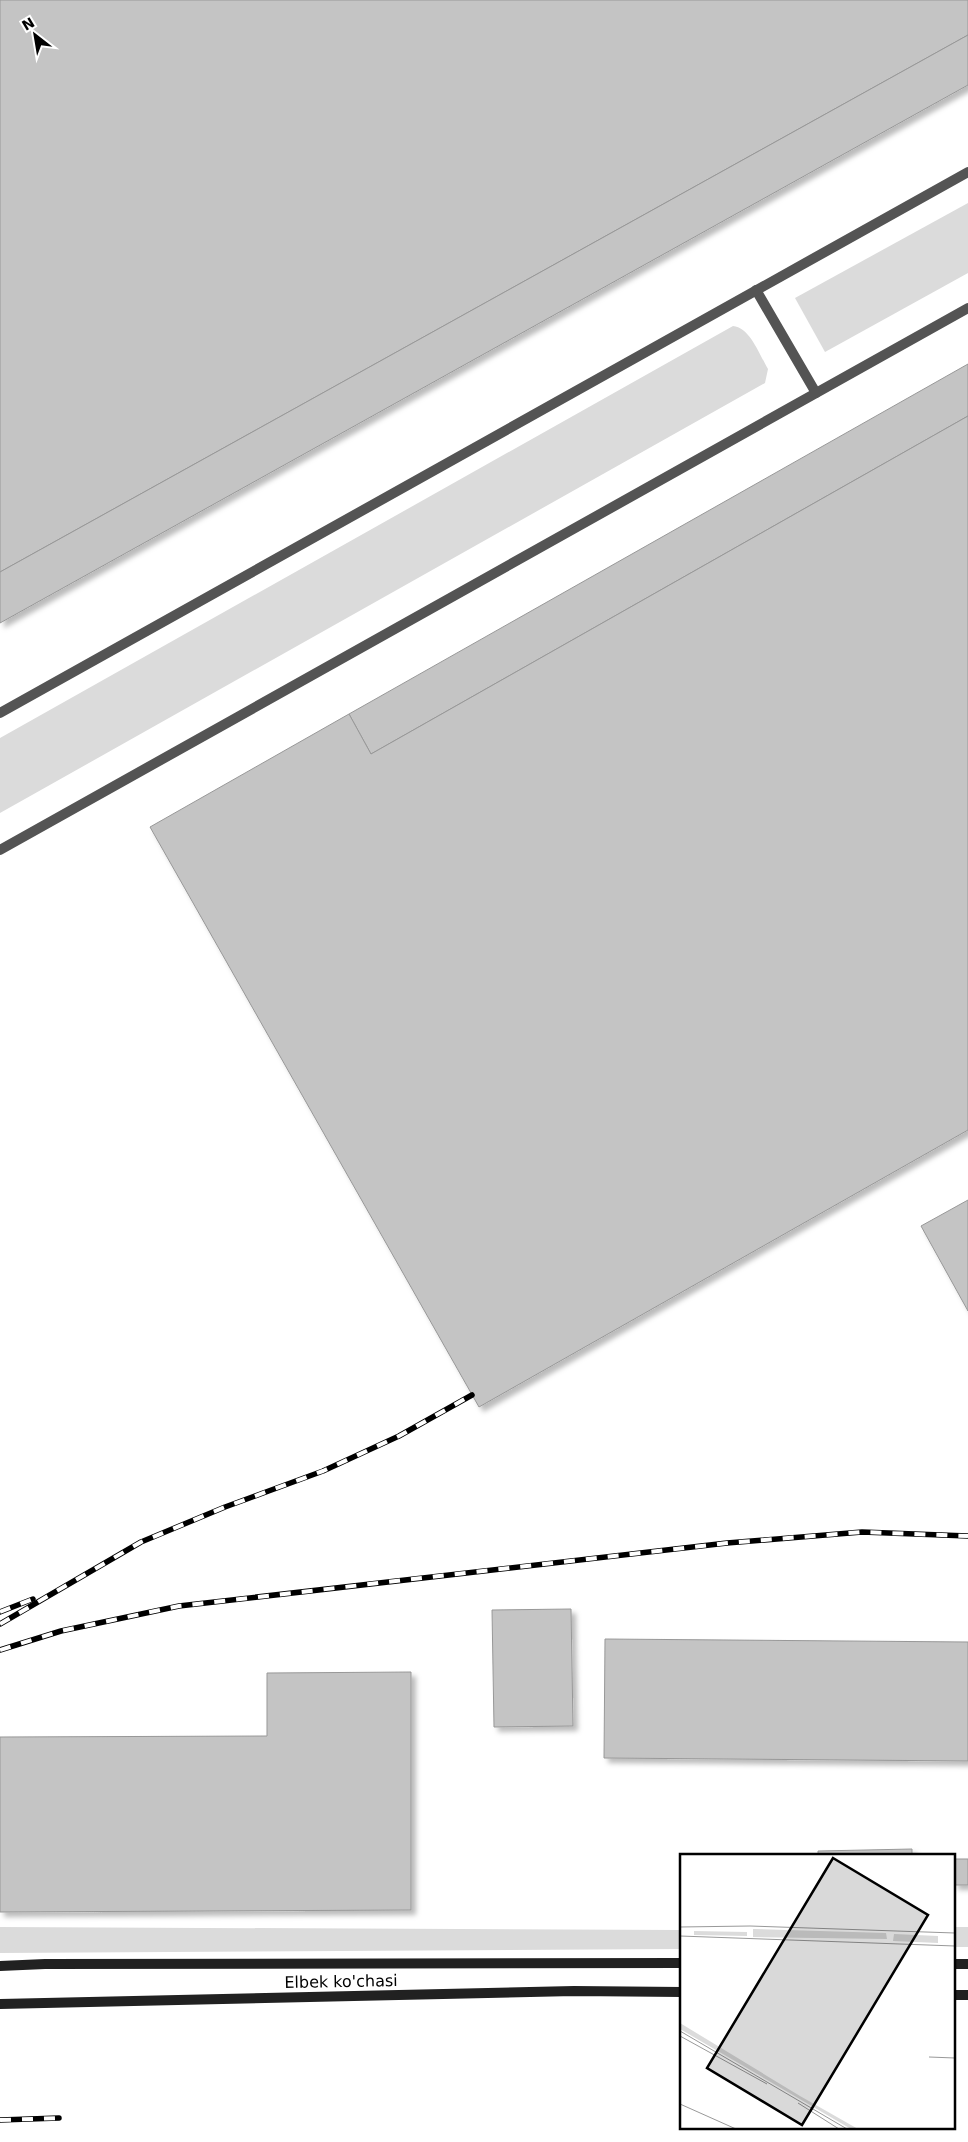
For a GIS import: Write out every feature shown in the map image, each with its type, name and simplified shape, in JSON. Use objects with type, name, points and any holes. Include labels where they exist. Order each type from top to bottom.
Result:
[{"type":"main road","name":"Elbek ko'chasi","points":[[0,1966],[45,1964],[680,1962]]},
{"type":"main road","name":"Elbek ko'chasi","points":[[0,2004],[574,1991],[680,1992]]},
{"type":"lane","points":[[0,713],[968,172]]},
{"type":"lane","points":[[756,290],[816,393]]},
{"type":"lane","points":[[0,850],[968,308]]},
{"type":"shaded area","points":[[968,203],[968,273],[825,352],[795,298]]},
{"type":"shaded area","points":[[733,326],[745,331],[758,350],[768,369],[765,383],[0,813],[0,738]]},
{"type":"shaded area","points":[[0,1927],[680,1930],[680,1949],[0,1953]]},
{"type":"shaded area","points":[[956,1927],[968,1927],[968,1947],[956,1947]]},
{"type":"building","points":[[0,0],[968,0],[968,35],[0,572]]},
{"type":"building","points":[[968,35],[968,85],[0,623],[0,572]]},
{"type":"building","points":[[968,364],[968,416],[371,754],[349,714]]},
{"type":"building","points":[[968,416],[968,1130],[479,1407],[150,827],[349,714],[371,754]]},
{"type":"building","points":[[968,1200],[968,1311],[921,1226]]},
{"type":"building","points":[[571,1609],[573,1726],[494,1727],[492,1610]]},
{"type":"building","points":[[605,1639],[968,1642],[968,1761],[604,1758]]},
{"type":"building","points":[[411,1672],[411,1910],[0,1912],[0,1737],[267,1736],[267,1673]]},
{"type":"building","points":[[912,1849],[912,1854],[818,1854],[818,1851]]},
{"type":"building","points":[[956,1859],[968,1859],[968,1885],[956,1885]]},
{"type":"railway","points":[[0,1624],[141,1542],[225,1507],[323,1471],[399,1436],[472,1395]]},
{"type":"railway","points":[[0,1650],[61,1631],[179,1606],[727,1543],[862,1532],[968,1536]]},
{"type":"railway","points":[[0,1612],[33,1599]]},
{"type":"railway","points":[[0,2120],[59,2118]]}]
